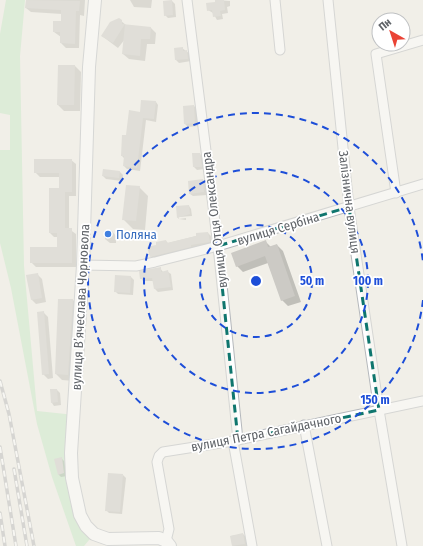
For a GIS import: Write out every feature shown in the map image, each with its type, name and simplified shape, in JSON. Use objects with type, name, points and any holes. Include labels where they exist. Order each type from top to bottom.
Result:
[{"type":"street","name":"вулиця Вʼячеслава Чорновола","points":[[95,0],[89,67],[83,266],[71,453],[73,483],[78,510],[86,526],[100,536],[116,539],[157,537],[168,544]]},
{"type":"street","name":"вулиця Отця Олександра","points":[[187,0],[218,246],[235,440],[252,546]]},
{"type":"street","points":[[275,0],[280,50]]},
{"type":"street","name":"Залізнична вулиця","points":[[328,0],[349,207],[379,410],[402,546]]},
{"type":"street","points":[[396,193],[376,54],[423,40]]},
{"type":"street","name":"вулиця Сербіна","points":[[83,266],[145,265],[218,246],[423,184]]},
{"type":"street","name":"вулиця Петра Сагайдачного","points":[[168,544],[169,529],[158,457],[163,452],[235,440],[423,401]]},
{"type":"street","points":[[304,425],[327,546]]},
{"type":"highlighted area","points":[[349,207],[379,410],[238,440],[218,246]]},
{"type":"green space","points":[[6,0],[25,0],[20,56],[24,266],[37,411],[75,415],[74,493],[94,534],[84,546],[76,546],[52,477],[37,424],[11,288],[0,243],[0,150],[10,150],[10,115],[0,113],[0,34]]},
{"type":"building","points":[[26,0],[80,1],[79,11],[76,11],[75,44],[60,43],[60,32],[53,32],[53,21],[61,21],[61,10],[25,8]]},
{"type":"building","points":[[172,0],[173,15],[164,16],[163,1]]},
{"type":"building","points":[[215,0],[224,0],[225,10],[220,11],[221,16],[213,17],[212,10],[207,11],[206,3],[215,2]]},
{"type":"building","points":[[119,18],[122,20],[122,24],[125,24],[113,43],[101,36],[110,22]]},
{"type":"building","points":[[125,24],[151,27],[150,39],[141,39],[140,56],[122,54]]},
{"type":"building","points":[[183,47],[183,51],[187,50],[188,59],[175,60],[174,48]]},
{"type":"building","points":[[58,65],[75,65],[74,105],[57,105]]},
{"type":"building","points":[[141,100],[156,101],[154,119],[143,118],[137,168],[123,166],[124,156],[121,156],[122,135],[126,135],[129,110],[140,112]]},
{"type":"building","points":[[194,105],[195,123],[184,124],[183,106]]},
{"type":"building","points":[[192,153],[200,153],[202,167],[193,167]]},
{"type":"building","points":[[34,159],[72,159],[72,192],[65,192],[65,228],[72,228],[72,263],[30,263],[30,247],[57,247],[57,233],[49,233],[49,188],[59,188],[59,173],[34,173]]},
{"type":"building","points":[[103,169],[120,171],[119,178],[102,176]]},
{"type":"building","points":[[203,179],[204,192],[189,194],[188,181]]},
{"type":"building","points":[[126,185],[140,186],[136,221],[122,220]]},
{"type":"building","points":[[189,205],[190,214],[177,218],[176,206]]},
{"type":"building","points":[[208,232],[210,242],[191,245],[191,247],[150,257],[147,247],[156,245],[156,242],[166,240],[167,243],[196,236],[196,233]]},
{"type":"building","points":[[266,240],[268,247],[277,244],[295,296],[281,301],[265,256],[236,267],[231,253]]},
{"type":"building","points":[[161,267],[161,272],[168,270],[171,287],[154,289],[152,278],[140,279],[139,271]]},
{"type":"building","points":[[38,273],[42,298],[31,300],[26,275]]},
{"type":"building","points":[[115,275],[131,276],[130,293],[114,292]]},
{"type":"building","points":[[58,299],[73,299],[68,375],[55,374]]},
{"type":"building","points":[[44,311],[49,374],[42,375],[37,312]]},
{"type":"building","points":[[50,389],[57,389],[58,402],[51,403]]},
{"type":"building","points":[[62,457],[64,473],[58,475],[54,459]]},
{"type":"building","points":[[108,473],[123,474],[120,512],[105,511]]},
{"type":"building","points":[[243,533],[245,544],[232,546],[230,536]]},
{"type":"railway","points":[[0,381],[9,414],[34,546]]},
{"type":"railway","points":[[0,447],[16,546]]},
{"type":"railway","points":[[14,469],[27,546]]},
{"type":"railway","points":[[0,513],[5,546]]},
{"type":"place","name":"Поляна","points":[[108,234]]}]
